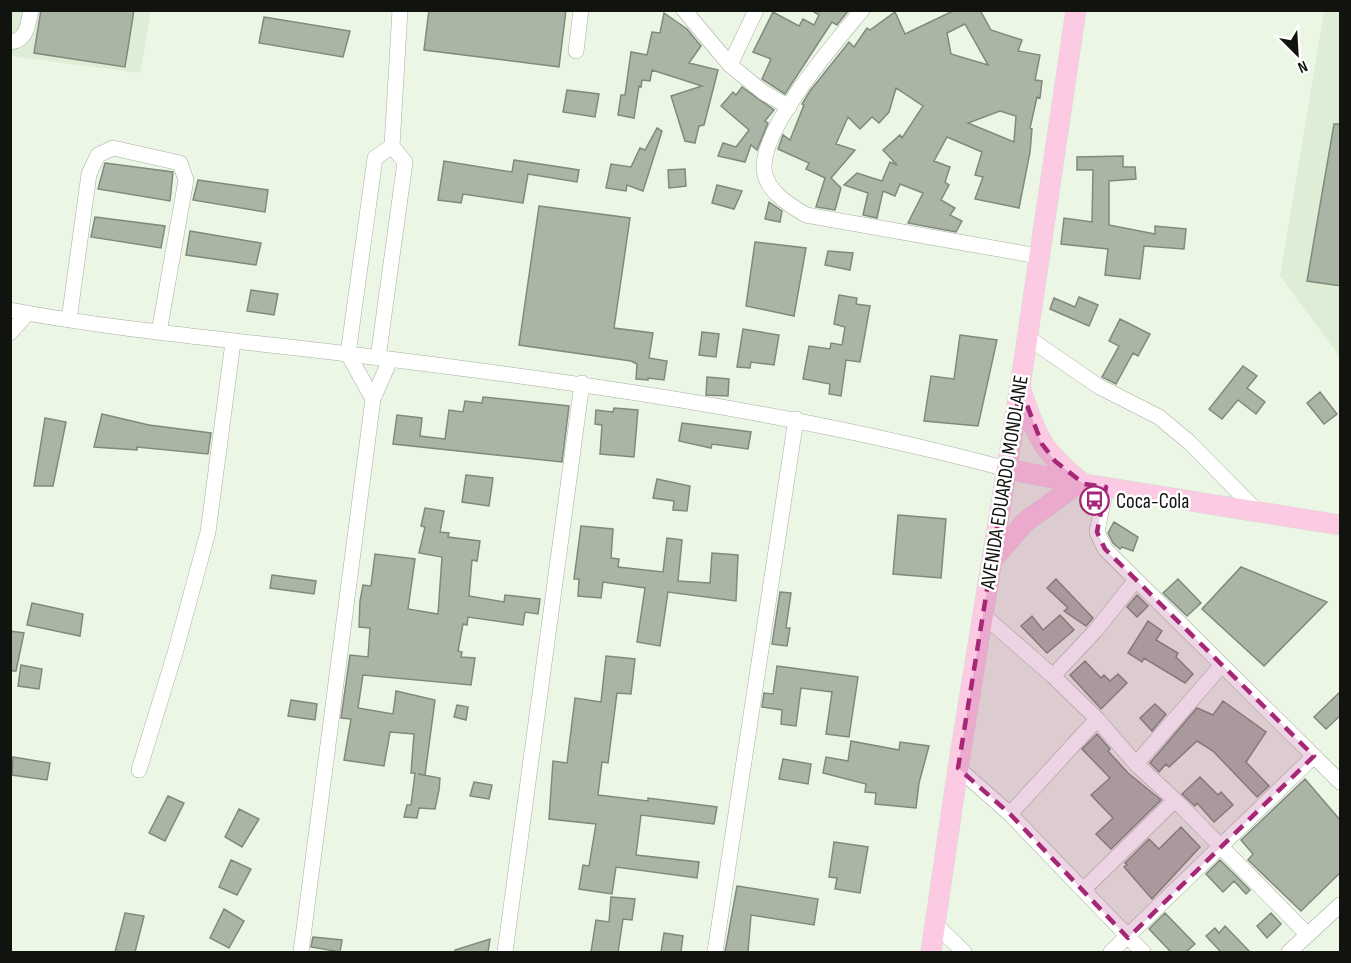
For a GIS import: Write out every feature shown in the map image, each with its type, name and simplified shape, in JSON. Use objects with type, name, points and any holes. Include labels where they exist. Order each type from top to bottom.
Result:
[{"type":"main road","name":"AVENIDA EDUARDO MONDLANE","points":[[932,952],[958,768],[1020,387],[1076,10]]},
{"type":"main road","points":[[1020,387],[1042,444],[1055,461],[1081,483]]},
{"type":"main road","points":[[1007,469],[1341,525]]},
{"type":"main road","points":[[992,560],[1025,522],[1081,483]]},
{"type":"street","points":[[10,42],[18,42],[26,33],[32,10]]},
{"type":"street","points":[[301,952],[373,399],[384,359],[405,162],[392,146],[400,10]]},
{"type":"street","points":[[576,51],[581,10]]},
{"type":"street","points":[[684,10],[730,65],[763,92],[789,107]]},
{"type":"street","points":[[730,65],[756,10]]},
{"type":"street","points":[[862,10],[804,81],[789,107],[767,152],[764,170],[771,187],[784,202],[806,215],[1038,256]]},
{"type":"street","points":[[373,399],[348,354],[375,158],[392,146]]},
{"type":"street","points":[[69,320],[89,174],[98,155],[113,148],[180,163],[186,180],[159,332]]},
{"type":"street","points":[[10,310],[233,342],[582,383],[796,419],[1007,469]]},
{"type":"street","points":[[10,333],[27,314]]},
{"type":"street","points":[[1027,337],[1098,386],[1159,417],[1189,442],[1259,513]]},
{"type":"street","points":[[139,770],[175,653],[208,532],[233,342]]},
{"type":"street","points":[[505,952],[582,383]]},
{"type":"street","points":[[715,952],[796,419]]},
{"type":"street","points":[[1106,487],[1097,532],[1105,549],[1341,782]]},
{"type":"street","points":[[1053,676],[1096,630],[1135,580]]},
{"type":"street","points":[[982,614],[1053,676],[1136,764],[1175,800],[1308,935]]},
{"type":"street","points":[[1136,764],[1221,666]]},
{"type":"street","points":[[1010,814],[1096,719]]},
{"type":"street","points":[[1111,952],[1221,849],[1314,756]]},
{"type":"street","points":[[958,768],[1010,814],[1143,952]]},
{"type":"street","points":[[1083,890],[1175,800]]},
{"type":"street","points":[[1288,952],[1339,909]]},
{"type":"street","points":[[936,925],[964,952]]},
{"type":"highlighted area","points":[[1020,387],[1042,444],[1055,461],[1084,484],[1106,487],[1097,532],[1105,549],[1314,756],[1128,938],[1010,814],[958,768]]},
{"type":"shaded area","points":[[11,11],[151,11],[140,73],[11,56]]},
{"type":"shaded area","points":[[1324,11],[1340,11],[1340,357],[1280,276]]},
{"type":"building","points":[[41,10],[134,10],[125,67],[34,53]]},
{"type":"building","points":[[429,10],[566,10],[559,67],[424,50]]},
{"type":"building","points":[[811,10],[849,10],[837,25],[832,22],[785,94],[762,79],[771,59],[753,52],[773,12],[799,26],[803,19],[814,25],[819,15]]},
{"type":"building","points":[[955,10],[980,10],[991,30],[1022,40],[1018,51],[1040,55],[1035,80],[1042,81],[1040,98],[1037,97],[1030,128],[1032,129],[1030,152],[1019,208],[975,199],[983,177],[975,175],[982,152],[947,137],[934,161],[950,167],[945,182],[949,185],[941,200],[955,208],[950,215],[962,221],[956,232],[908,223],[923,193],[900,184],[895,196],[883,191],[877,218],[863,215],[868,193],[844,185],[857,173],[882,181],[890,162],[897,165],[883,150],[900,135],[902,138],[923,106],[896,88],[889,112],[879,123],[872,117],[860,129],[848,117],[836,144],[855,150],[831,178],[841,188],[835,210],[816,207],[825,178],[806,169],[809,163],[778,149],[783,135],[790,140],[804,105],[802,104],[810,91],[849,42],[854,47],[867,28],[870,30],[895,12],[905,34]],"holes":[[[965,24],[988,65],[951,54],[947,33]],[[1000,111],[1016,116],[1014,142],[968,123]]]},
{"type":"building","points":[[664,13],[687,29],[701,46],[689,63],[718,70],[704,125],[699,126],[695,143],[685,141],[671,96],[702,86],[652,70],[650,81],[642,80],[641,87],[639,86],[634,118],[618,115],[621,95],[625,95],[631,52],[647,55],[652,32],[660,33]]},
{"type":"building","points":[[264,17],[350,31],[343,57],[259,43]]},
{"type":"building","points":[[742,87],[774,110],[765,121],[768,123],[757,150],[751,145],[745,162],[718,156],[723,143],[736,147],[749,130],[721,106],[733,92],[736,95]]},
{"type":"building","points":[[567,90],[599,94],[595,117],[563,112]]},
{"type":"building","points":[[1334,124],[1341,124],[1341,286],[1307,281]]},
{"type":"building","points":[[657,128],[662,131],[643,191],[627,185],[626,191],[606,188],[611,164],[631,167],[640,148],[645,150]]},
{"type":"building","points":[[1123,156],[1123,167],[1135,167],[1136,179],[1109,181],[1109,225],[1155,234],[1155,226],[1186,229],[1184,249],[1144,246],[1140,279],[1105,275],[1108,249],[1061,244],[1064,218],[1092,222],[1093,170],[1077,170],[1077,157]]},
{"type":"building","points":[[514,160],[579,170],[577,182],[528,174],[523,203],[463,194],[461,203],[438,200],[444,161],[512,172]]},
{"type":"building","points":[[105,163],[173,172],[170,201],[98,189]]},
{"type":"building","points":[[685,169],[686,186],[669,188],[668,170]]},
{"type":"building","points":[[198,180],[268,190],[265,212],[193,200]]},
{"type":"building","points":[[717,185],[742,191],[734,209],[712,203]]},
{"type":"building","points":[[769,202],[782,211],[780,222],[765,219]]},
{"type":"building","points":[[539,206],[630,218],[614,328],[653,333],[649,358],[667,361],[664,380],[636,379],[637,364],[631,361],[519,345]]},
{"type":"building","points":[[95,217],[165,226],[161,248],[91,237]]},
{"type":"building","points":[[190,231],[261,243],[256,265],[186,255]]},
{"type":"building","points":[[755,242],[806,248],[794,316],[746,306]]},
{"type":"building","points":[[828,251],[853,253],[850,270],[825,265]]},
{"type":"building","points":[[251,290],[278,294],[274,315],[247,311]]},
{"type":"building","points":[[839,295],[857,298],[856,304],[870,306],[860,362],[846,360],[841,396],[829,394],[830,384],[803,379],[809,346],[830,349],[831,343],[842,345],[845,327],[834,324]]},
{"type":"building","points":[[1079,297],[1098,305],[1089,326],[1050,309],[1054,298],[1075,307]]},
{"type":"building","points":[[1120,319],[1150,334],[1138,356],[1133,353],[1116,384],[1102,377],[1119,346],[1109,341]]},
{"type":"building","points":[[743,329],[779,335],[774,365],[751,362],[750,368],[737,367]]},
{"type":"building","points":[[702,332],[719,334],[716,357],[699,355]]},
{"type":"building","points":[[960,335],[997,340],[978,426],[924,421],[931,376],[954,379]]},
{"type":"building","points":[[1243,366],[1257,376],[1247,388],[1265,402],[1256,414],[1238,400],[1222,419],[1209,409]]},
{"type":"building","points":[[707,377],[729,379],[728,396],[706,395]]},
{"type":"building","points":[[1320,392],[1337,414],[1324,424],[1307,403]]},
{"type":"building","points":[[483,397],[569,406],[562,462],[393,444],[397,415],[422,418],[420,436],[445,439],[449,410],[463,412],[465,401],[482,403]]},
{"type":"building","points":[[614,408],[638,410],[634,457],[600,454],[602,425],[595,424],[596,410],[613,412]]},
{"type":"building","points":[[102,414],[149,425],[211,433],[208,454],[137,447],[137,450],[94,447]]},
{"type":"building","points":[[45,418],[66,422],[53,486],[34,486]]},
{"type":"building","points":[[682,423],[751,432],[748,449],[712,444],[711,448],[679,441]]},
{"type":"building","points":[[466,475],[493,478],[489,506],[462,502]]},
{"type":"building","points":[[657,479],[690,486],[687,511],[673,510],[674,501],[653,498]]},
{"type":"building","points":[[425,508],[444,511],[440,532],[449,533],[448,537],[480,541],[477,561],[472,560],[469,596],[504,602],[505,595],[540,599],[538,614],[525,612],[523,625],[468,617],[467,625],[463,624],[458,651],[462,652],[461,657],[475,658],[471,685],[363,675],[358,708],[393,714],[396,691],[435,700],[425,775],[418,774],[440,778],[439,790],[435,809],[419,808],[417,818],[404,817],[407,805],[411,805],[415,773],[411,773],[414,734],[390,732],[384,766],[344,760],[351,719],[341,718],[350,655],[368,657],[370,628],[359,627],[360,601],[363,585],[371,586],[375,554],[415,559],[408,609],[438,614],[442,557],[419,553],[425,527],[421,526]]},
{"type":"building","points":[[898,515],[946,519],[941,578],[893,574]]},
{"type":"building","points":[[1114,522],[1138,537],[1133,551],[1122,547],[1120,549],[1113,543],[1108,533]]},
{"type":"building","points":[[581,526],[613,529],[611,558],[619,559],[618,567],[663,572],[667,538],[682,540],[678,581],[710,583],[712,553],[738,555],[736,601],[668,592],[660,646],[637,642],[645,588],[603,582],[601,598],[578,596],[579,579],[574,579]]},
{"type":"building","points":[[1241,567],[1327,602],[1264,666],[1202,609]]},
{"type":"building","points":[[272,575],[316,581],[314,594],[270,588]]},
{"type":"building","points":[[1056,579],[1093,618],[1086,626],[1064,611],[1068,608],[1047,588]]},
{"type":"building","points":[[1178,579],[1201,603],[1187,616],[1163,593]]},
{"type":"building","points":[[780,592],[791,593],[786,628],[790,628],[787,646],[772,644]]},
{"type":"building","points":[[1137,595],[1148,606],[1137,617],[1127,607]]},
{"type":"building","points":[[32,603],[83,614],[80,636],[27,625]]},
{"type":"building","points":[[1060,615],[1074,630],[1047,653],[1021,626],[1032,616],[1043,630]]},
{"type":"building","points":[[1148,621],[1162,631],[1156,640],[1178,653],[1176,657],[1193,674],[1185,683],[1144,658],[1142,662],[1128,653]]},
{"type":"building","points":[[10,631],[24,633],[16,671],[10,671]]},
{"type":"building","points":[[606,656],[635,659],[631,694],[617,693],[608,763],[602,762],[598,795],[648,801],[648,798],[717,807],[714,824],[641,815],[636,855],[699,862],[697,878],[616,867],[612,894],[579,889],[583,865],[589,866],[596,824],[549,819],[553,761],[567,763],[575,698],[601,702]]},
{"type":"building","points":[[1085,661],[1101,678],[1104,675],[1110,681],[1118,674],[1127,683],[1101,709],[1070,675]]},
{"type":"building","points":[[21,665],[42,669],[39,689],[18,686]]},
{"type":"building","points":[[777,666],[858,677],[849,737],[826,734],[832,692],[801,688],[796,726],[781,724],[782,710],[762,707],[764,693],[773,694]]},
{"type":"building","points":[[1341,691],[1341,715],[1326,729],[1314,717]]},
{"type":"building","points":[[291,700],[317,704],[315,720],[288,716]]},
{"type":"building","points":[[1223,701],[1266,732],[1246,762],[1269,786],[1257,797],[1213,751],[1197,741],[1169,767],[1166,764],[1159,772],[1150,763],[1197,708],[1213,715]]},
{"type":"building","points":[[1155,704],[1166,714],[1152,731],[1140,718]]},
{"type":"building","points":[[457,705],[468,707],[466,720],[454,717]]},
{"type":"building","points":[[1097,734],[1110,749],[1108,751],[1128,773],[1161,800],[1111,849],[1096,834],[1113,818],[1091,795],[1110,778],[1082,749]]},
{"type":"building","points":[[851,741],[899,750],[900,742],[929,746],[919,783],[916,808],[875,804],[876,793],[865,792],[866,784],[823,773],[826,757],[848,761]]},
{"type":"building","points":[[13,757],[50,763],[47,780],[12,775]]},
{"type":"building","points":[[783,759],[811,764],[808,784],[779,779]]},
{"type":"building","points":[[1200,777],[1218,795],[1221,792],[1233,805],[1214,822],[1197,803],[1195,806],[1182,794]]},
{"type":"building","points":[[1305,779],[1341,821],[1341,872],[1301,911],[1248,860],[1253,854],[1241,840]]},
{"type":"building","points":[[474,782],[492,785],[489,799],[470,796]]},
{"type":"building","points":[[168,796],[184,803],[165,841],[149,833]]},
{"type":"building","points":[[239,809],[259,819],[242,847],[225,837]]},
{"type":"building","points":[[1181,827],[1200,847],[1152,899],[1124,867],[1127,865],[1125,863],[1149,839],[1159,849]]},
{"type":"building","points":[[834,842],[868,847],[860,893],[835,889],[837,878],[829,877]]},
{"type":"building","points":[[231,860],[251,869],[237,895],[219,887]]},
{"type":"building","points":[[1220,860],[1250,890],[1246,894],[1234,881],[1223,892],[1206,874]]},
{"type":"building","points":[[737,886],[818,899],[814,925],[751,915],[748,952],[725,952]]},
{"type":"building","points":[[611,897],[635,899],[632,920],[623,919],[618,952],[591,952],[596,920],[609,922]]},
{"type":"building","points":[[224,909],[244,921],[229,948],[210,938]]},
{"type":"building","points":[[125,913],[144,916],[135,952],[115,952]]},
{"type":"building","points":[[1165,913],[1195,944],[1186,952],[1171,952],[1149,929]]},
{"type":"building","points":[[1271,913],[1281,924],[1267,938],[1257,926]]},
{"type":"building","points":[[1225,926],[1250,952],[1221,952],[1206,936],[1215,928],[1219,933]]},
{"type":"building","points":[[664,933],[683,936],[681,952],[661,952]]},
{"type":"building","points":[[313,937],[342,940],[340,952],[311,947]]},
{"type":"building","points":[[490,939],[488,952],[455,952],[455,950]]},
{"type":"place","name":"Coca-Cola","points":[[1095,501]]}]
